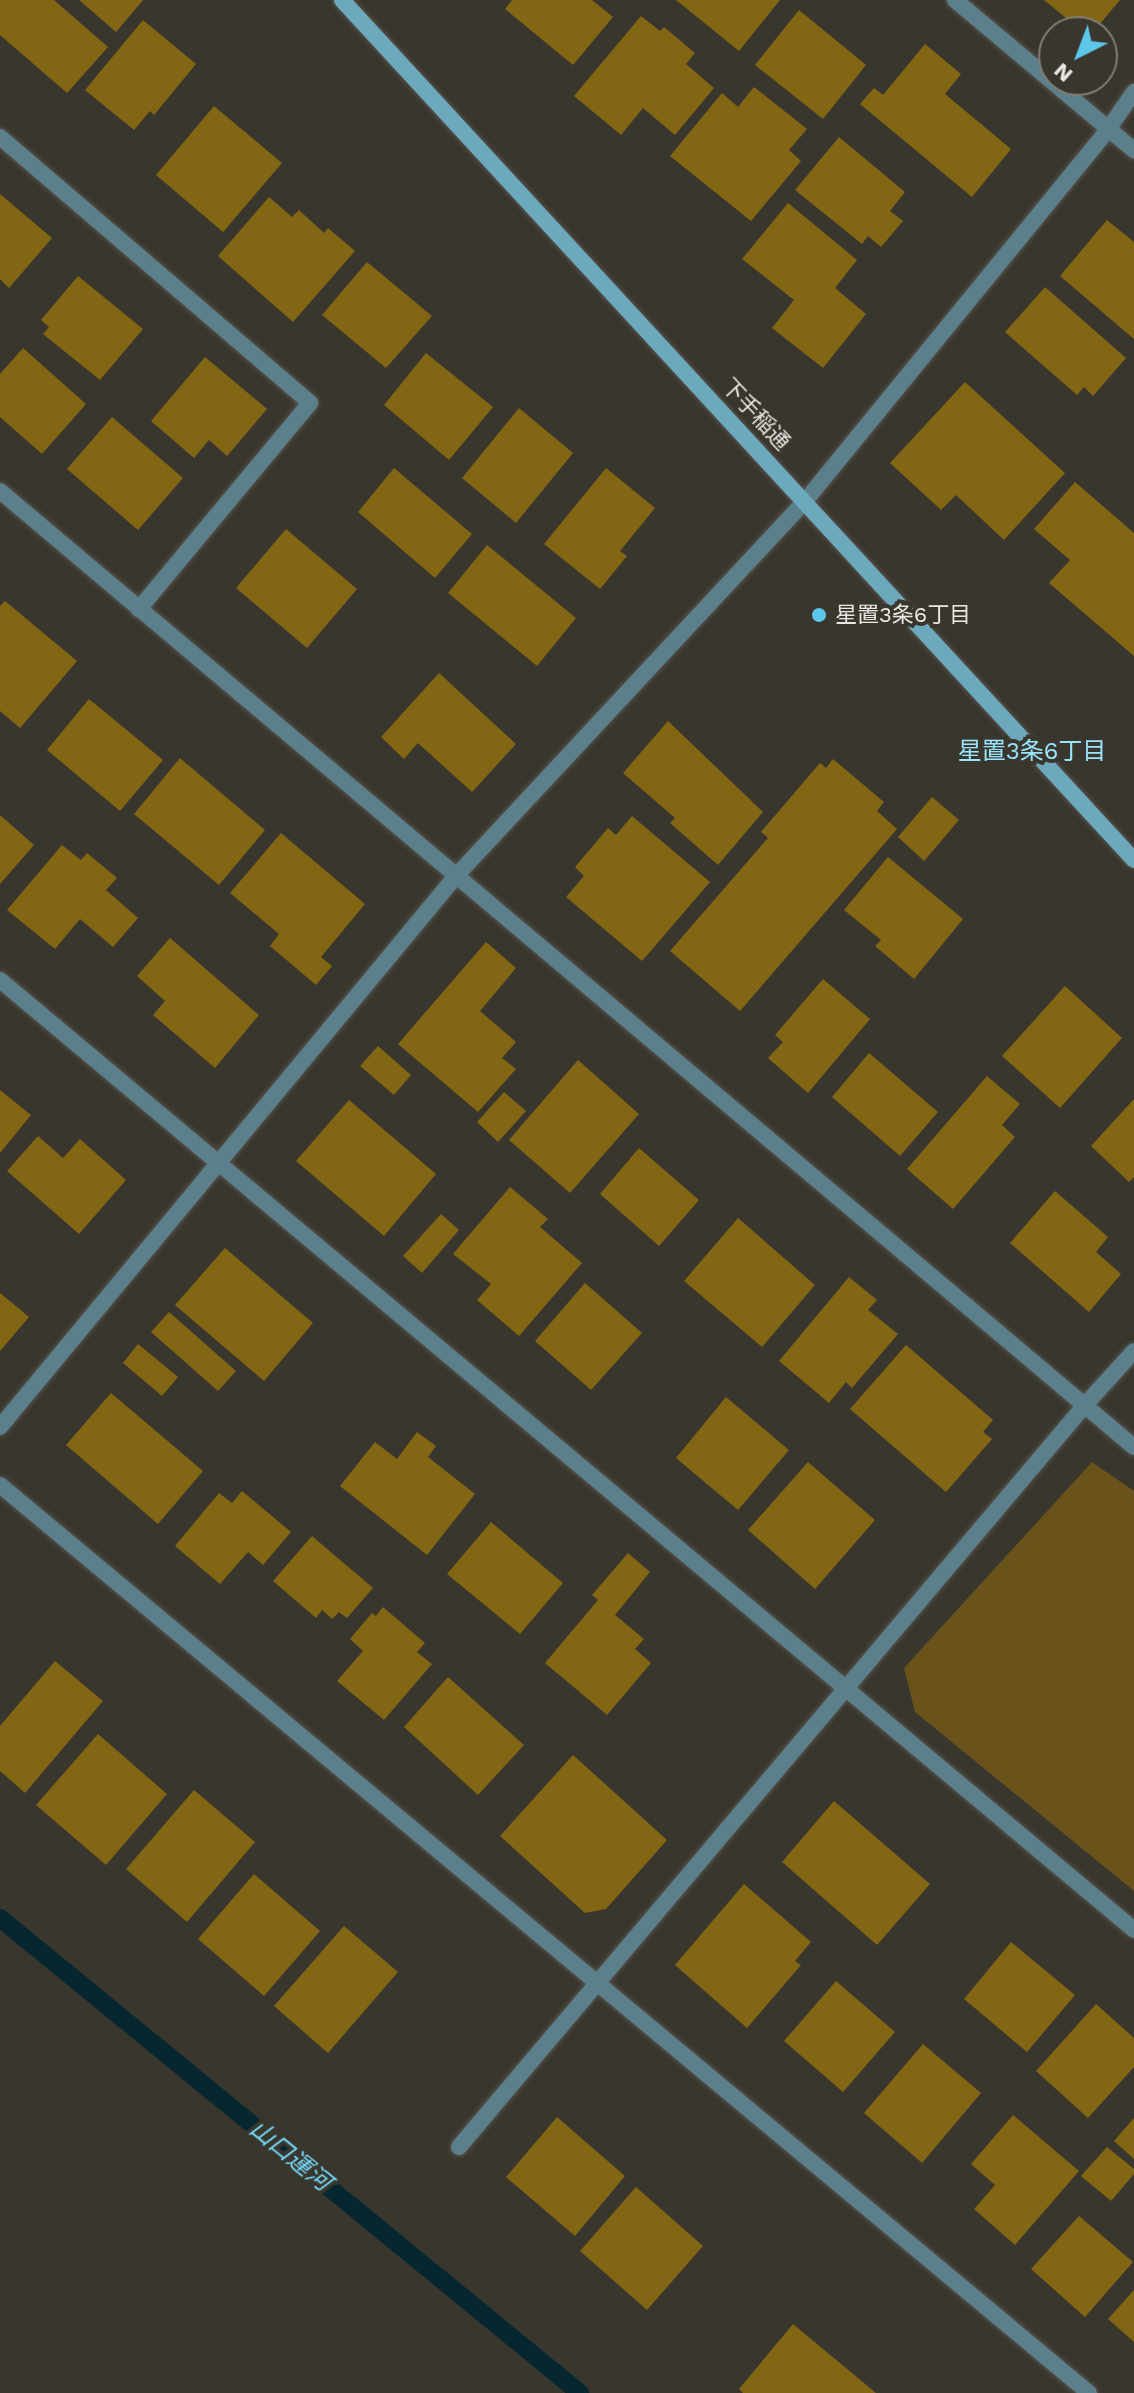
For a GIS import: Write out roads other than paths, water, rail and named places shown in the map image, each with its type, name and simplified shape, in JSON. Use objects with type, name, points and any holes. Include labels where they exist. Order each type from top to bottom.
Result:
[{"type":"street","name":"下手稲通","points":[[342,0],[806,500],[1134,860]]},
{"type":"street","points":[[955,0],[1134,150]]},
{"type":"street","points":[[0,1427],[456,876],[806,500],[1109,128],[1134,92]]},
{"type":"street","points":[[0,137],[310,403],[139,609]]},
{"type":"street","points":[[0,491],[1134,1447]]},
{"type":"street","points":[[0,980],[217,1165],[1134,1930]]},
{"type":"street","points":[[459,2147],[1084,1406],[1134,1351]]},
{"type":"street","points":[[0,1485],[1089,2393]]},
{"type":"waterway","name":"山口運河","points":[[0,1918],[580,2393]]},
{"type":"place","name":"星置3条6丁目","points":[[819,615]]},
{"type":"district","name":"星置3条6丁目","points":[[1032,752]]}]
